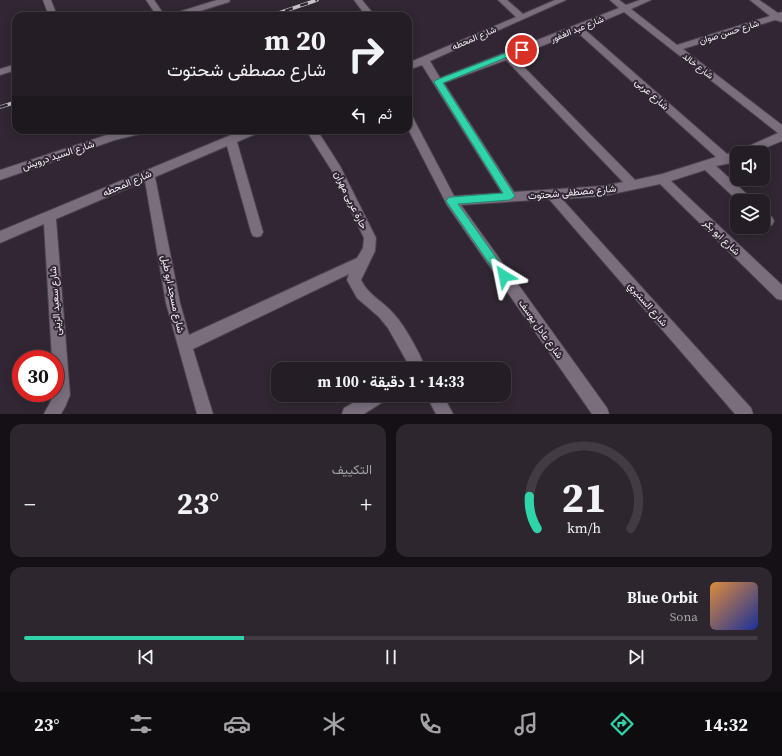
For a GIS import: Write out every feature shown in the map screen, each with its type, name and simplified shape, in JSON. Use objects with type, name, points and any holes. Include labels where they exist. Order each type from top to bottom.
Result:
[{"type":"street","points":[[47,0],[52,12]]},
{"type":"street","points":[[150,0],[158,12]]},
{"type":"street","points":[[188,12],[226,0]]},
{"type":"street","points":[[358,0],[368,12]]},
{"type":"street","points":[[502,0],[522,17]]},
{"type":"street","name":"شارع المحطه","points":[[412,63],[424,60],[562,0]]},
{"type":"street","name":"شارع خالد","points":[[614,0],[782,131]]},
{"type":"street","name":"شارع عبد الغفور","points":[[438,82],[647,0]]},
{"type":"street","points":[[754,0],[780,18]]},
{"type":"street","name":"شارع حسن صوان","points":[[676,48],[780,18]]},
{"type":"street","name":"شارع عربى","points":[[578,28],[730,156]]},
{"type":"street","points":[[507,55],[633,185]]},
{"type":"street","points":[[424,60],[510,196]]},
{"type":"street","points":[[0,72],[12,68]]},
{"type":"street","name":"شارع عادل يوسف","points":[[412,127],[451,201],[601,414]]},
{"type":"street","name":"شارع السيد درويش","points":[[0,175],[123,134]]},
{"type":"street","name":"شارع المحطه","points":[[0,237],[149,173],[245,134]]},
{"type":"street","name":"حارة عربى مهران","points":[[314,134],[336,169],[370,238],[371,246],[368,254],[362,262],[354,280],[358,291],[366,300],[389,318],[415,362]]},
{"type":"street","points":[[758,146],[782,136]]},
{"type":"street","points":[[231,140],[257,232]]},
{"type":"street","name":"شارع مصطفى شحتوت","points":[[451,201],[603,191],[662,179],[730,159]]},
{"type":"street","points":[[708,166],[738,194]]},
{"type":"street","name":"شارع مسجد ابو طبل","points":[[149,173],[173,303],[204,414]]},
{"type":"street","name":"شارع ابو بكر","points":[[662,179],[782,294]]},
{"type":"street","name":"شارع الستيري","points":[[551,194],[745,414]]},
{"type":"street","name":"شارع سعيد الزينى","points":[[50,216],[62,395],[54,411]]},
{"type":"street","points":[[184,345],[362,262]]},
{"type":"street","points":[[350,414],[370,402]]},
{"type":"street","points":[[438,402],[445,414]]},
{"type":"railway","points":[[282,12],[317,0]]},
{"type":"railway","points":[[0,107],[12,103]]},
{"type":"route","points":[[504,276],[451,201],[510,196],[438,82],[522,50]]}]
